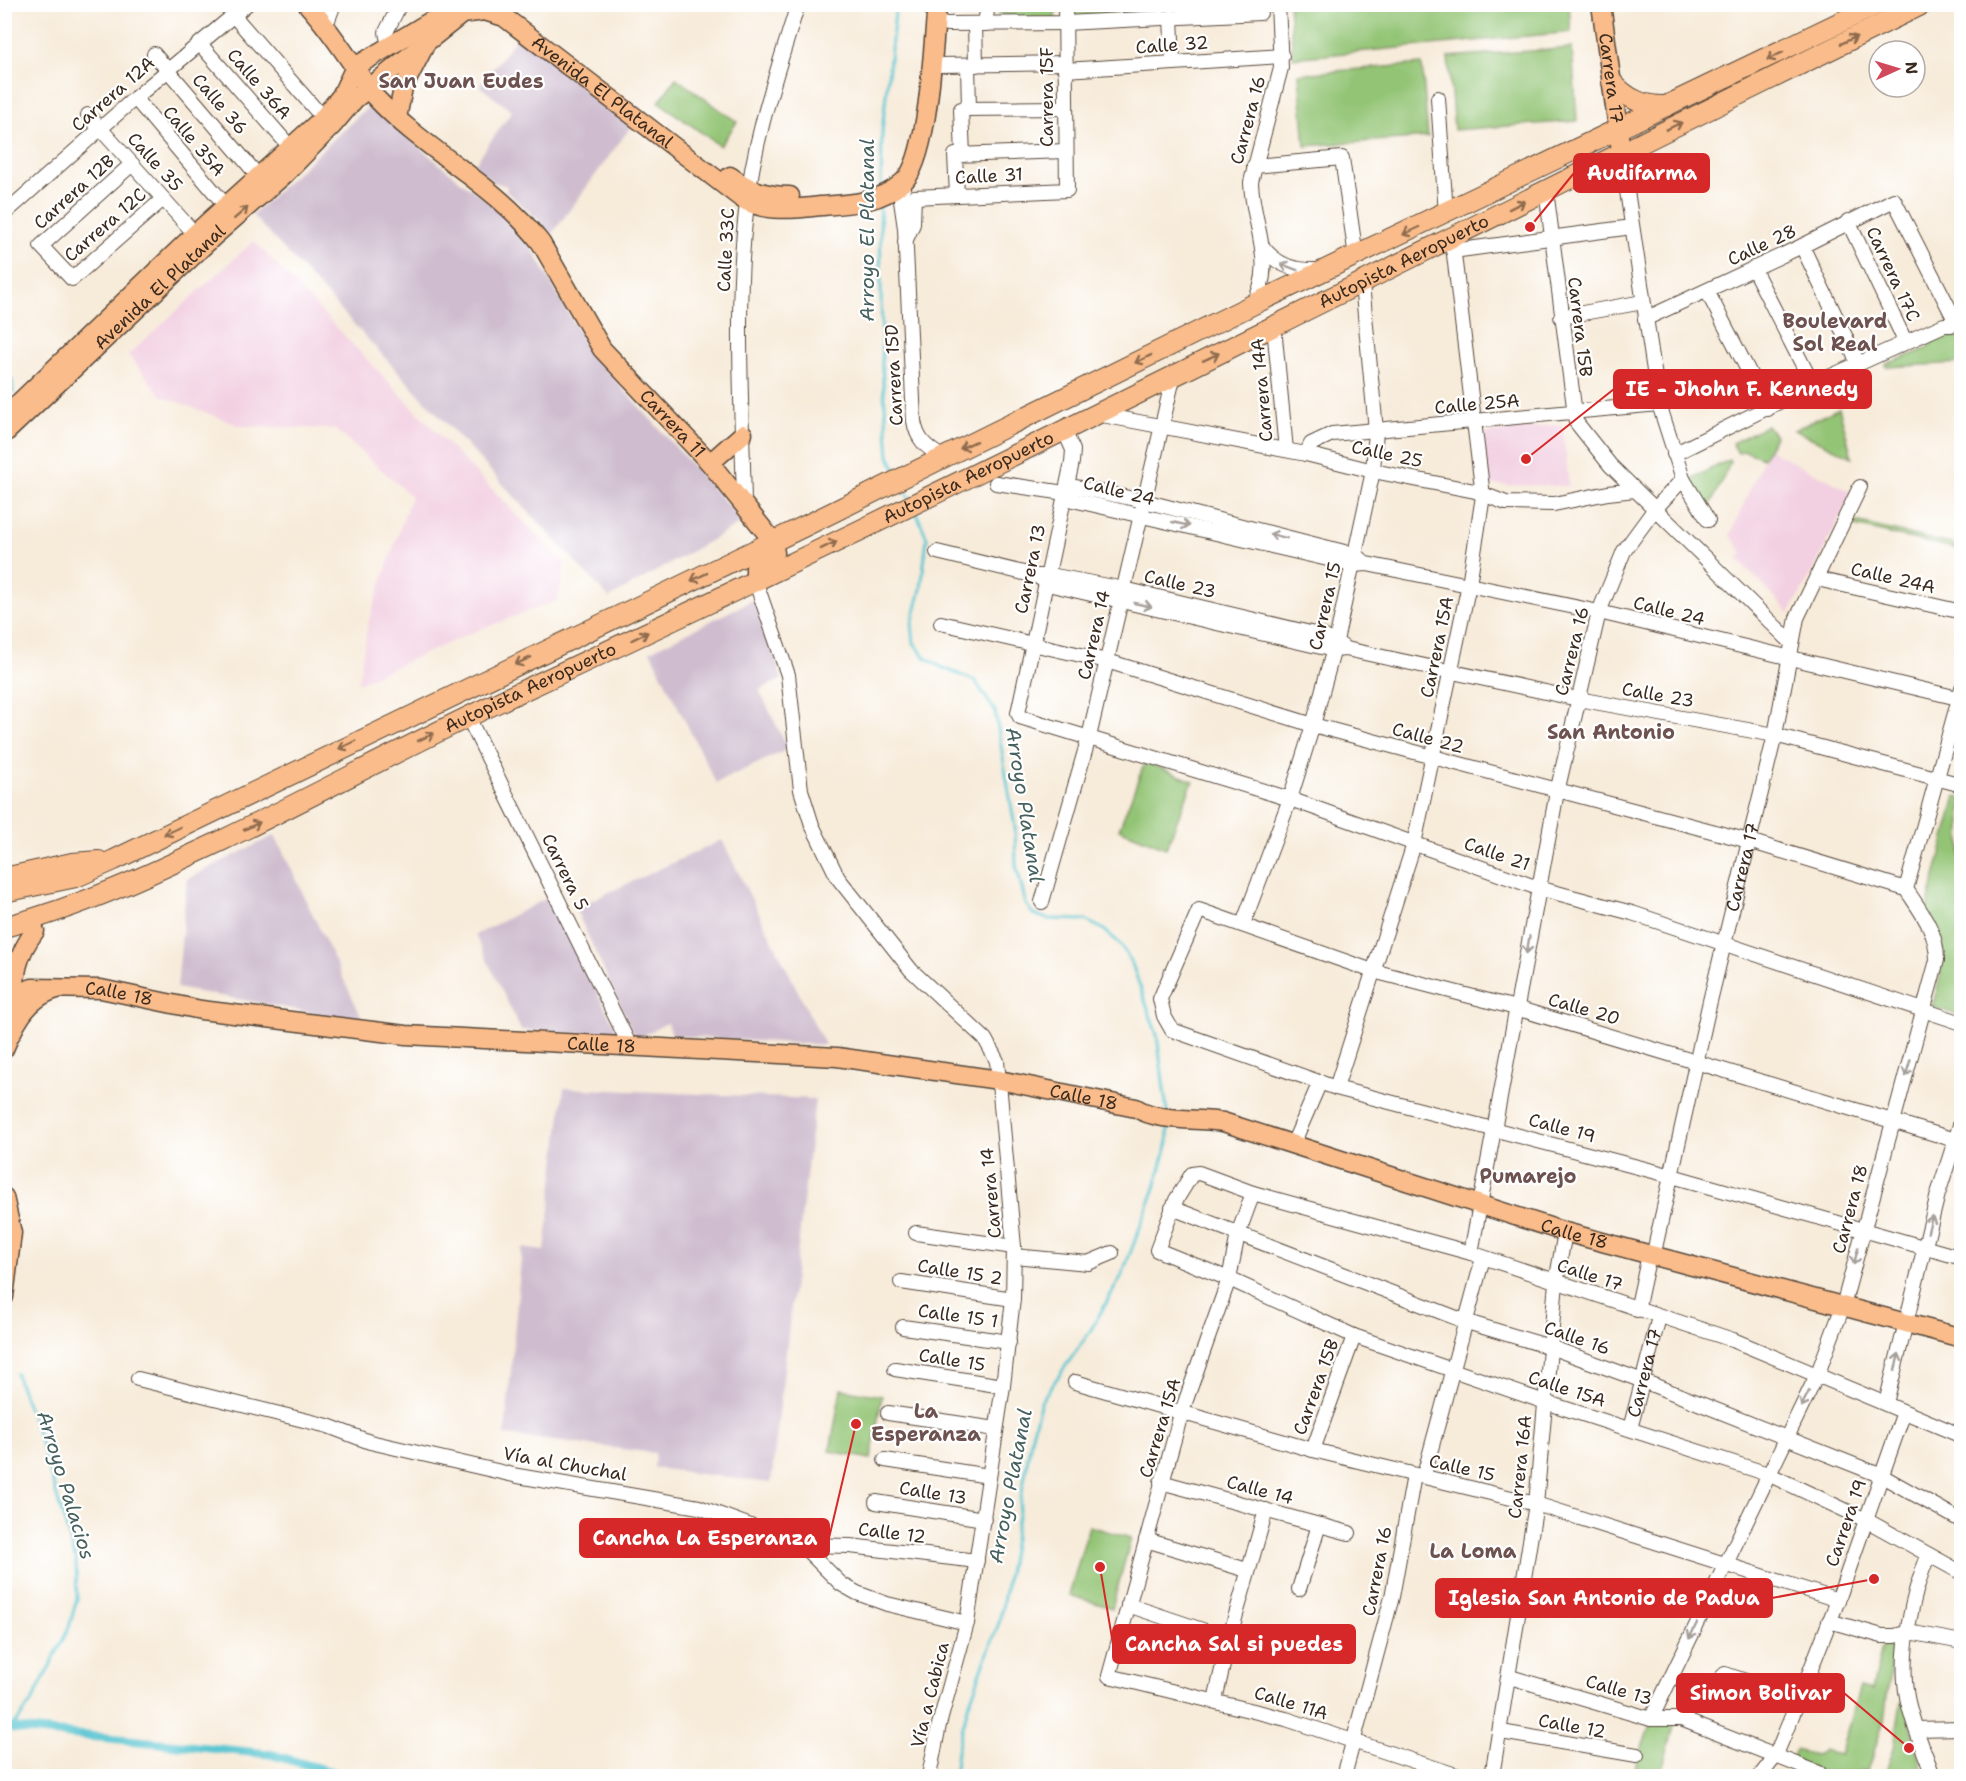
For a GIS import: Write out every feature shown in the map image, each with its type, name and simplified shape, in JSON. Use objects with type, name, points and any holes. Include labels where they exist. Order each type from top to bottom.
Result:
[{"type":"highway","name":"Autopista Aeropuerto","points":[[4,892],[76,877],[114,860],[773,541],[1252,305],[1446,214],[1878,4]]},
{"type":"highway","name":"Autopista Aeropuerto","points":[[4,927],[90,900],[161,869],[318,794],[468,717],[892,515],[1174,374],[1362,284],[1452,245],[1546,190],[1621,151],[1923,4]]},
{"type":"highway","points":[[1612,82],[1623,94],[1637,102],[1667,106]]},
{"type":"highway","points":[[4,878],[72,863],[114,860]]},
{"type":"highway","points":[[10,945],[35,932],[139,893],[161,869]]},
{"type":"main road","name":"Carrera 11","points":[[307,4],[326,25],[368,89],[397,118],[529,227],[541,243],[602,349],[710,463],[773,541]]},
{"type":"main road","name":"Avenida El Platanal","points":[[4,434],[61,381],[81,354],[195,234],[329,112],[355,67],[459,4]]},
{"type":"main road","name":"Avenida El Platanal","points":[[504,4],[748,196]]},
{"type":"main road","points":[[904,184],[926,4]]},
{"type":"main road","name":"Avenida El Platanal","points":[[4,417],[81,354],[286,173],[333,126],[355,99],[462,14],[484,10],[504,17],[748,196],[780,208],[864,196],[885,182],[904,184],[913,171],[921,147],[937,4]]},
{"type":"main road","name":"Carrera 17","points":[[1601,4],[1621,151]]},
{"type":"main road","points":[[397,118],[403,88],[428,40]]},
{"type":"main road","points":[[329,112],[340,76],[339,44]]},
{"type":"main road","points":[[710,463],[743,434]]},
{"type":"main road","points":[[755,580],[755,568],[775,553],[773,541]]},
{"type":"main road","points":[[10,945],[14,964],[20,976],[29,984],[42,987]]},
{"type":"main road","points":[[8,1042],[6,976],[10,945]]},
{"type":"main road","name":"Calle 18","points":[[7,1003],[23,991],[42,987],[101,988],[201,1010],[406,1035],[630,1044],[837,1057],[999,1080],[1136,1108],[1145,1113],[1158,1111],[1222,1122],[1565,1232],[1962,1338]]},
{"type":"main road","name":"Calle 18","points":[[8,1042],[17,1020],[33,1003],[52,991],[67,987]]},
{"type":"main road","points":[[4,1197],[12,1233],[4,1298]]},
{"type":"street","name":"Carrera 12A","points":[[4,214],[167,70],[247,4]]},
{"type":"street","points":[[326,25],[334,4]]},
{"type":"street","points":[[389,46],[386,32],[400,4]]},
{"type":"street","name":"Calle 33C","points":[[744,503],[741,314],[748,196],[769,99],[798,4]]},
{"type":"street","points":[[957,195],[959,155],[972,65],[980,24],[988,4]]},
{"type":"street","name":"Carrera 15F","points":[[1065,4],[1067,190]]},
{"type":"street","points":[[1210,4],[1260,13]]},
{"type":"street","points":[[947,24],[1065,23],[1260,13],[1279,10]]},
{"type":"street","name":"Carrera 16","points":[[1252,305],[1265,276],[1265,259],[1251,200],[1254,166],[1282,56],[1279,10]]},
{"type":"street","points":[[234,16],[329,112]]},
{"type":"street","points":[[1171,17],[1173,62]]},
{"type":"street","name":"Calle 36A","points":[[200,44],[291,148]]},
{"type":"street","name":"Calle 36","points":[[154,54],[258,177]]},
{"type":"street","name":"Calle 32","points":[[940,65],[1065,67],[1282,56]]},
{"type":"street","name":"Calle 35A","points":[[135,98],[226,206]]},
{"type":"street","points":[[1438,98],[1446,214]]},
{"type":"street","points":[[965,109],[1065,108]]},
{"type":"street","name":"Calle 35","points":[[88,115],[195,234]]},
{"type":"street","points":[[959,155],[1066,151]]},
{"type":"street","points":[[1621,151],[1659,404],[1683,480],[1708,520]]},
{"type":"street","points":[[1254,166],[1342,158],[1356,257]]},
{"type":"street","name":"Carrera 12B","points":[[72,279],[41,246],[132,164]]},
{"type":"street","name":"Calle 31","points":[[904,184],[957,195],[1067,190]]},
{"type":"street","name":"Carrera 15D","points":[[904,184],[901,201],[914,421],[916,434],[925,446],[942,457]]},
{"type":"street","name":"Carrera 15B","points":[[1546,190],[1573,413],[1585,437],[1654,510]]},
{"type":"street","name":"Carrera 12C","points":[[72,279],[163,199]]},
{"type":"street","name":"Calle 28","points":[[1645,319],[1802,246],[1893,200],[1957,321]]},
{"type":"street","name":"Carrera 17C","points":[[1848,221],[1905,341]]},
{"type":"street","points":[[1452,245],[1551,238],[1632,227]]},
{"type":"street","points":[[1260,244],[1269,255],[1287,267],[1300,271],[1326,270]]},
{"type":"street","name":"Carrera 15A","points":[[1336,1088],[1414,844],[1469,584],[1483,496],[1452,245]]},
{"type":"street","points":[[1802,246],[1858,363]]},
{"type":"street","points":[[1754,268],[1813,385]]},
{"type":"street","name":"Carrera 15","points":[[1243,924],[1290,798],[1338,647],[1359,561],[1373,471],[1376,430],[1362,284]]},
{"type":"street","points":[[1707,291],[1768,409]]},
{"type":"street","points":[[1560,317],[1643,302]]},
{"type":"street","points":[[1674,454],[1858,363],[1905,341],[1957,321]]},
{"type":"street","name":"Carrera 14A","points":[[1274,327],[1286,450]]},
{"type":"street","name":"Carrera 14","points":[[1042,902],[1089,737],[1174,374]]},
{"type":"street","points":[[1127,399],[1127,409],[1131,419]]},
{"type":"street","name":"Calle 25A","points":[[1306,454],[1311,444],[1332,434],[1659,404]]},
{"type":"street","name":"Calle 25","points":[[1095,413],[1306,454],[1373,471],[1475,491],[1506,503],[1554,504],[1635,490]]},
{"type":"street","name":"Carrera 13","points":[[1020,717],[1018,712],[1033,644],[1043,578],[1065,493],[1073,450],[1064,430]]},
{"type":"street","name":"Carrera 16","points":[[1344,1776],[1355,1742],[1392,1597],[1419,1475],[1454,1370],[1467,1322],[1477,1256],[1479,1206],[1538,888],[1557,792],[1599,612],[1620,559],[1654,510],[1683,480]]},
{"type":"street","name":"Calle 24","points":[[996,483],[1065,493],[1076,488],[1143,508],[1359,561],[1599,612],[1789,660],[1961,695]]},
{"type":"street","name":"Carrera 17","points":[[1637,1310],[1672,1176],[1724,945],[1775,735],[1797,618],[1860,487]]},
{"type":"street","points":[[1654,510],[1792,643]]},
{"type":"street","name":"Calle 23","points":[[937,552],[1338,647],[1578,699],[1775,735],[1962,785]]},
{"type":"street","name":"Calle 24A","points":[[1817,579],[1962,612]]},
{"type":"street","name":"Carrera 14","points":[[755,580],[788,675],[801,790],[812,825],[838,878],[911,970],[990,1046],[997,1061],[1014,1251],[1013,1299],[1003,1386],[967,1623]]},
{"type":"street","name":"Calle 22","points":[[941,623],[1107,661],[1313,725],[1557,792],[1749,841],[1906,889]]},
{"type":"street","points":[[1906,889],[1961,695]]},
{"type":"street","name":"Carrera 5","points":[[468,717],[630,1044]]},
{"type":"street","name":"Calle 21","points":[[1020,717],[1290,798],[1538,888],[1632,913],[1962,1023]]},
{"type":"street","name":"Carrera 18","points":[[1651,1719],[1818,1373],[1843,1306],[1937,960],[1937,944],[1930,924],[1906,889]]},
{"type":"street","name":"Calle 20","points":[[1164,1016],[1160,999],[1198,910],[1373,971],[1516,1008],[1958,1141]]},
{"type":"street","name":"Calle 19","points":[[1164,1016],[1172,1030],[1336,1088],[1672,1176],[1962,1258]]},
{"type":"street","points":[[1293,1144],[1320,1082]]},
{"type":"street","points":[[1886,1403],[1924,1248],[1958,1141],[1962,1119]]},
{"type":"street","name":"Calle 17","points":[[1172,1208],[1192,1174],[1199,1173],[1253,1193],[1477,1256],[1733,1340],[1818,1373],[1962,1436]]},
{"type":"street","name":"Carrera 15A","points":[[1109,1676],[1181,1414],[1229,1279],[1238,1234],[1253,1193]]},
{"type":"street","name":"Calle 16","points":[[1172,1208],[1467,1322],[1550,1347],[1643,1381],[1882,1476],[1962,1521]]},
{"type":"street","name":"Calle 15A","points":[[1172,1208],[1157,1250],[1229,1279],[1354,1336],[1545,1402],[1768,1474],[1866,1520],[1962,1573]]},
{"type":"street","name":"Carrera 16A","points":[[1492,1776],[1501,1732],[1536,1504],[1556,1283],[1565,1232]]},
{"type":"street","points":[[916,1233],[1088,1263],[1112,1253]]},
{"type":"street","name":"Calle 15 2","points":[[901,1282],[1013,1299]]},
{"type":"street","name":"Carrera 17","points":[[1630,1429],[1659,1317]]},
{"type":"street","name":"Calle 15 1","points":[[903,1327],[1009,1342]]},
{"type":"street","name":"Carrera 15B","points":[[1313,1450],[1354,1336]]},
{"type":"street","name":"Calle 15","points":[[895,1369],[1003,1386]]},
{"type":"street","name":"Vía al Chuchal","points":[[138,1379],[328,1426],[370,1442],[518,1476],[699,1507],[802,1545],[841,1584],[857,1593],[887,1604],[967,1623]]},
{"type":"street","name":"Calle 15","points":[[1075,1382],[1313,1450],[1536,1504],[1838,1600]]},
{"type":"street","name":"Carrera 19","points":[[1760,1776],[1775,1757],[1799,1699],[1838,1600],[1904,1412]]},
{"type":"street","points":[[888,1413],[996,1430]]},
{"type":"street","points":[[885,1460],[989,1476]]},
{"type":"street","name":"Calle 14","points":[[1161,1482],[1349,1533]]},
{"type":"street","name":"Calle 13","points":[[876,1502],[984,1519]]},
{"type":"street","points":[[1215,1700],[1247,1570],[1266,1510]]},
{"type":"street","points":[[1299,1589],[1319,1525]]},
{"type":"street","points":[[1146,1540],[1247,1570]]},
{"type":"street","name":"Calle 12","points":[[802,1545],[850,1546],[977,1562]]},
{"type":"street","points":[[1928,1556],[1913,1598],[1905,1677],[1907,1696],[1916,1729],[1933,1776]]},
{"type":"street","points":[[1128,1605],[1229,1639]]},
{"type":"street","points":[[1829,1622],[1882,1636],[1896,1636],[1909,1632],[1962,1642]]},
{"type":"street","name":"Vía a Cabica","points":[[929,1776],[939,1725],[967,1623]]},
{"type":"street","points":[[1681,1719],[1725,1674],[1799,1699]]},
{"type":"street","name":"Calle 11A","points":[[1109,1676],[1286,1719],[1459,1776]]},
{"type":"street","name":"Calle 13","points":[[1509,1677],[1651,1719],[1681,1719],[1819,1775]]},
{"type":"street","points":[[1916,1729],[1962,1728]]},
{"type":"street","name":"Calle 12","points":[[1501,1732],[1636,1755]]},
{"type":"shaded area","points":[[520,34],[633,124],[549,238],[541,222],[506,191],[507,186],[494,182],[474,165],[512,111],[479,86]]},
{"type":"shaded area","points":[[369,106],[464,184],[492,203],[523,232],[590,352],[743,522],[609,598],[252,215]]},
{"type":"shaded area","points":[[254,241],[565,563],[558,600],[476,631],[358,683],[368,623],[411,496],[335,429],[241,426],[162,396],[128,355]]},
{"type":"shaded area","points":[[1562,424],[1569,486],[1488,485],[1483,434]]},
{"type":"shaded area","points":[[1768,449],[1852,492],[1810,577],[1789,613],[1738,559],[1743,553],[1730,535]]},
{"type":"shaded area","points":[[753,600],[782,679],[759,690],[788,749],[716,783],[650,651]]},
{"type":"shaded area","points":[[275,835],[364,1022],[177,988],[187,879]]},
{"type":"shaded area","points":[[722,840],[825,1045],[673,1036],[667,1023],[636,1039],[575,908]]},
{"type":"shaded area","points":[[547,898],[620,1036],[521,1030],[475,935]]},
{"type":"shaded area","points":[[564,1088],[815,1099],[771,1483],[654,1468],[655,1453],[505,1435],[522,1248],[545,1251]]},
{"type":"green space","points":[[1069,4],[1198,4],[1247,11],[1069,18]]},
{"type":"green space","points":[[1000,5],[1056,5],[1055,20],[999,15]]},
{"type":"green space","points":[[1289,5],[1569,5],[1571,32],[1293,58]]},
{"type":"green space","points":[[1572,48],[1577,121],[1454,130],[1448,57]]},
{"type":"green space","points":[[1422,64],[1428,137],[1305,146],[1299,74]]},
{"type":"green space","points":[[676,78],[737,122],[720,146],[659,102]]},
{"type":"green space","points":[[1938,335],[1961,337],[1961,363],[1886,367],[1886,364],[1926,349]]},
{"type":"green space","points":[[1839,408],[1852,457],[1794,430]]},
{"type":"green space","points":[[1767,425],[1775,436],[1763,458],[1745,451],[1738,453],[1732,443]]},
{"type":"green space","points":[[1729,460],[1730,463],[1708,511],[1688,480]]},
{"type":"green space","points":[[1851,521],[1961,546],[1961,550],[1850,525]]},
{"type":"green space","points":[[1145,762],[1193,781],[1166,848],[1119,829]]},
{"type":"green space","points":[[1956,796],[1961,798],[1961,1016],[1932,1007],[1942,958],[1939,936],[1926,911]]},
{"type":"green space","points":[[841,1389],[882,1396],[871,1459],[830,1451]]},
{"type":"green space","points":[[1089,1526],[1131,1538],[1112,1608],[1069,1595]]},
{"type":"green space","points":[[1893,1645],[1884,1721],[1867,1772],[1821,1772],[1790,1760],[1795,1750],[1816,1755],[1823,1751],[1840,1755],[1860,1687],[1872,1690],[1882,1647]]},
{"type":"green space","points":[[1901,1702],[1906,1702],[1922,1772],[1886,1771],[1894,1748]]},
{"type":"green space","points":[[1670,1722],[1675,1723],[1660,1776],[1632,1776],[1650,1725],[1662,1726]]},
{"type":"waterway","name":"Arroyo El Platanal","points":[[881,188],[882,131],[896,4]]},
{"type":"waterway","points":[[952,19],[959,4]]},
{"type":"waterway","name":"Arroyo El Platanal","points":[[880,204],[882,368],[889,456],[898,474]]},
{"type":"waterway","points":[[4,367],[12,381],[13,392]]},
{"type":"waterway","name":"Arroyo Platanal","points":[[903,485],[909,498]]},
{"type":"waterway","name":"Arroyo Platanal","points":[[916,512],[927,538],[921,589],[912,624],[914,643],[925,657],[941,667],[975,681],[995,711],[1015,827],[1016,865],[1026,904],[1033,914],[1048,919],[1085,920],[1103,929],[1118,942],[1131,961],[1157,1035],[1167,1112]]},
{"type":"waterway","name":"Arroyo Platanal","points":[[954,1776],[957,1751],[967,1710],[1000,1620],[1032,1434],[1041,1401],[1089,1333],[1121,1277],[1155,1188],[1168,1142],[1168,1125]]},
{"type":"waterway","name":"Arroyo Palacios","points":[[4,1730],[17,1722],[34,1698],[69,1627],[77,1599],[76,1561],[41,1443],[16,1374]]},
{"type":"waterway","points":[[7,1728],[270,1754],[345,1776]]},
{"type":"place","name":"Audifarma","points":[[1530,227]]},
{"type":"place","name":"IE - Jhohn F. Kennedy","points":[[1526,459]]},
{"type":"place","name":"Cancha La Esperanza","points":[[856,1424]]},
{"type":"place","name":"Cancha Sal si puedes","points":[[1100,1567]]},
{"type":"place","name":"Iglesia San Antonio de Padua","points":[[1874,1579]]},
{"type":"place","name":"Simon Bolivar","points":[[1909,1748]]},
{"type":"district","name":"San Juan Eudes","points":[[461,81]]},
{"type":"district","name":"Boulevard Sol Real","points":[[1835,332]]},
{"type":"district","name":"San Antonio","points":[[1611,732]]},
{"type":"district","name":"Pumarejo","points":[[1528,1176]]},
{"type":"district","name":"La Esperanza","points":[[926,1422]]},
{"type":"district","name":"La Loma","points":[[1473,1551]]}]
